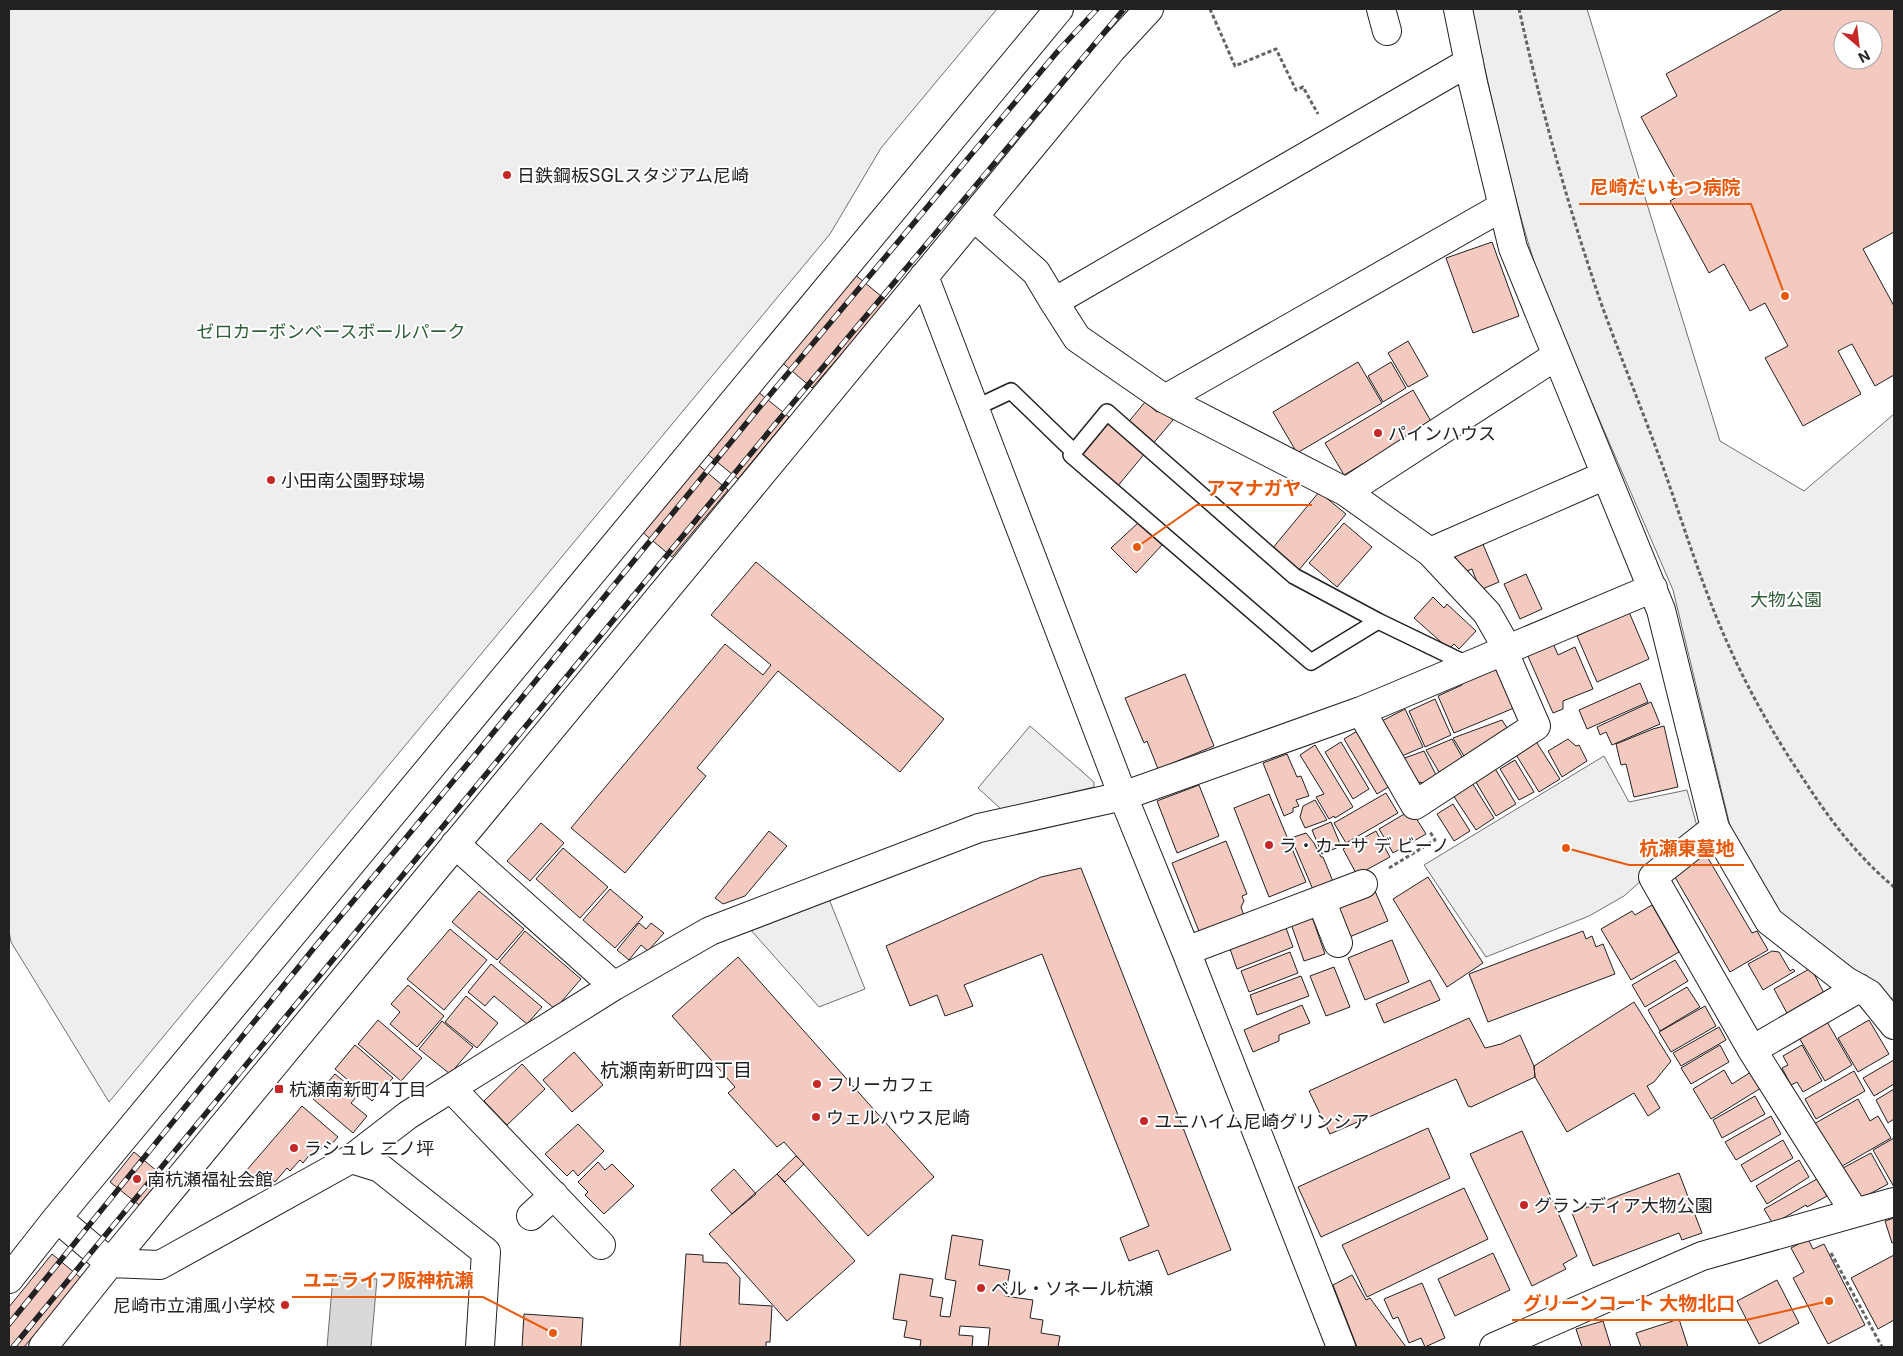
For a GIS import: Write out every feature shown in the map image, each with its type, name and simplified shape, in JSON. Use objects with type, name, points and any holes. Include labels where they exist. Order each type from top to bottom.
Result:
[{"type":"street","points":[[9,1279],[57,1218],[1059,9]]},
{"type":"street","points":[[43,1347],[110,1263],[924,276],[1112,49],[1149,9]]},
{"type":"street","points":[[1458,9],[1513,248],[1661,610],[1715,828],[1769,921],[1846,981],[1868,994],[1894,1025]]},
{"type":"street","points":[[1054,302],[1469,62]]},
{"type":"street","points":[[1165,399],[1502,206]]},
{"type":"street","points":[[974,217],[1036,272],[1077,338],[1165,399],[1346,492],[1430,552],[1487,613],[1505,649],[1536,726],[1415,805],[1361,711]]},
{"type":"street","points":[[924,276],[1122,796],[1186,952],[1341,1347]]},
{"type":"street","points":[[1346,492],[1556,356]]},
{"type":"street","points":[[1430,552],[1606,475]]},
{"type":"street","points":[[57,1218],[110,1263],[160,1264],[351,1159],[408,1115],[614,986],[710,930],[980,828],[1122,796],[1361,711],[1653,588]]},
{"type":"street","points":[[1715,828],[1653,877],[1752,1050],[1855,1214]]},
{"type":"street","points":[[456,844],[614,986]]},
{"type":"street","points":[[1186,952],[1363,884]]},
{"type":"street","points":[[1321,900],[1338,943]]},
{"type":"street","points":[[1752,1050],[1859,988]]},
{"type":"street","points":[[452,1088],[601,1245]]},
{"type":"street","points":[[351,1159],[380,1168],[486,1252],[480,1347]]},
{"type":"street","points":[[531,1216],[554,1195]]},
{"type":"street","points":[[1494,1347],[1702,1256],[1894,1202]]},
{"type":"lane","points":[[975,408],[1011,391],[1074,452]]},
{"type":"lane","points":[[1378,621],[1310,662],[1071,455],[1107,412],[1294,576],[1378,621],[1469,665]]},
{"type":"path","points":[[1210,9],[1235,66],[1276,49],[1296,90],[1303,87],[1333,141]]},
{"type":"path","points":[[1519,9],[1550,135],[1601,302],[1713,608],[1732,654],[1789,757],[1817,800],[1848,843],[1894,887]]},
{"type":"path","points":[[1363,884],[1435,840],[1415,805]]},
{"type":"path","points":[[1816,1225],[1882,1347]]},
{"type":"green space","name":"ゼロカーボンベースボールパーク","points":[[9,9],[997,9],[881,148],[830,234],[109,1102],[11,942],[9,931]]},
{"type":"green space","name":"大物公園","points":[[1471,9],[1587,9],[1720,441],[1804,491],[1894,414],[1894,1000],[1777,910],[1731,830],[1673,590],[1545,294],[1513,188]]},
{"type":"green space","points":[[1030,726],[1094,782],[1094,787],[1001,809],[978,788]]},
{"type":"green space","points":[[1604,756],[1629,802],[1687,790],[1698,830],[1624,896],[1589,916],[1486,957],[1424,865]]},
{"type":"green space","points":[[829,899],[865,989],[819,1007],[750,929]]},
{"type":"shaded area","points":[[333,1276],[377,1279],[371,1347],[327,1347]]},
{"type":"building","points":[[1783,9],[1894,9],[1894,232],[1863,249],[1894,306],[1894,375],[1875,386],[1852,344],[1838,351],[1861,394],[1803,426],[1765,358],[1788,346],[1765,303],[1750,311],[1724,264],[1709,273],[1670,201],[1683,193],[1641,117],[1677,96],[1666,74]]},
{"type":"building","points":[[1492,242],[1519,316],[1473,333],[1446,258]]},
{"type":"building","points":[[853,273],[887,301],[812,388],[779,360]]},
{"type":"building","points":[[1408,341],[1428,376],[1408,387],[1388,353]]},
{"type":"building","points":[[1358,362],[1382,403],[1297,453],[1273,412]]},
{"type":"building","points":[[1391,362],[1406,388],[1383,402],[1368,376]]},
{"type":"building","name":"パインハウス","points":[[1413,390],[1432,423],[1344,475],[1325,443]]},
{"type":"building","points":[[757,391],[789,417],[738,479],[706,453]]},
{"type":"building","points":[[1145,402],[1157,412],[1160,408],[1173,420],[1151,446],[1126,425]]},
{"type":"building","points":[[1109,420],[1146,452],[1116,488],[1079,455]]},
{"type":"building","points":[[696,463],[728,490],[672,557],[641,531]]},
{"type":"building","points":[[1319,492],[1346,514],[1298,571],[1272,549]]},
{"type":"building","points":[[1138,523],[1162,545],[1136,573],[1111,548]]},
{"type":"building","points":[[1344,523],[1372,547],[1337,587],[1309,563]]},
{"type":"building","points":[[1482,542],[1499,582],[1480,590],[1472,569],[1462,573],[1454,554]]},
{"type":"building","points":[[756,562],[944,719],[900,772],[778,671],[697,768],[706,776],[625,873],[571,828],[725,644],[763,675],[771,665],[711,615]]},
{"type":"building","points":[[1526,574],[1542,609],[1520,619],[1504,584]]},
{"type":"building","points":[[1433,597],[1444,608],[1447,604],[1476,631],[1459,649],[1454,644],[1449,649],[1414,618]]},
{"type":"building","points":[[1629,612],[1649,659],[1597,682],[1577,636]]},
{"type":"building","points":[[1553,643],[1558,655],[1575,647],[1593,689],[1563,701],[1563,709],[1553,713],[1527,654]]},
{"type":"building","points":[[1496,667],[1514,708],[1454,733],[1438,696],[1462,685],[1460,682]]},
{"type":"building","points":[[1185,674],[1214,746],[1158,769],[1147,741],[1144,743],[1125,698]]},
{"type":"building","points":[[1640,683],[1648,702],[1587,729],[1579,710]]},
{"type":"building","points":[[1435,699],[1451,735],[1425,747],[1409,711]]},
{"type":"building","points":[[1651,702],[1660,724],[1612,745],[1606,732],[1600,735],[1597,727]]},
{"type":"building","points":[[1405,709],[1423,747],[1397,758],[1378,723]]},
{"type":"building","points":[[1502,720],[1511,734],[1467,761],[1453,738]]},
{"type":"building","points":[[1664,726],[1678,787],[1634,797],[1626,764],[1621,765],[1616,744]]},
{"type":"building","points":[[1362,728],[1395,783],[1377,794],[1344,739]]},
{"type":"building","points":[[1452,739],[1465,762],[1442,777],[1426,750]]},
{"type":"building","points":[[1568,739],[1576,746],[1579,745],[1587,761],[1562,777],[1548,751]]},
{"type":"building","points":[[1535,740],[1560,779],[1539,792],[1515,753]]},
{"type":"building","points":[[1341,742],[1369,789],[1353,799],[1325,752]]},
{"type":"building","points":[[1315,745],[1353,807],[1335,818],[1334,816],[1329,819],[1316,797],[1324,794],[1300,755]]},
{"type":"building","points":[[1424,751],[1438,779],[1430,784],[1412,781],[1402,759]]},
{"type":"building","points":[[1287,754],[1297,777],[1301,776],[1309,796],[1296,800],[1299,806],[1293,808],[1293,812],[1284,816],[1263,763]]},
{"type":"building","points":[[1515,760],[1534,792],[1519,800],[1500,769]]},
{"type":"building","points":[[1493,765],[1516,804],[1496,816],[1473,777]]},
{"type":"building","points":[[1469,778],[1494,818],[1476,830],[1449,789]]},
{"type":"building","points":[[1199,785],[1219,836],[1177,853],[1157,801]]},
{"type":"building","points":[[1386,793],[1398,813],[1346,843],[1334,823]]},
{"type":"building","name":"ラ・カーサ デ ビーノ","points":[[1269,794],[1306,882],[1269,897],[1234,808]]},
{"type":"building","points":[[1315,800],[1327,820],[1305,828],[1300,817],[1303,806]]},
{"type":"building","points":[[1453,804],[1470,831],[1454,841],[1437,814]]},
{"type":"building","points":[[1411,810],[1426,834],[1393,853],[1379,829]]},
{"type":"building","points":[[1331,822],[1341,846],[1322,854],[1312,830]]},
{"type":"building","points":[[541,823],[564,843],[530,881],[507,861]]},
{"type":"building","points":[[769,831],[787,846],[745,896],[723,904],[715,898]]},
{"type":"building","points":[[1376,831],[1390,857],[1357,875],[1343,849]]},
{"type":"building","points":[[1306,833],[1321,857],[1323,857],[1334,884],[1314,892],[1291,838]]},
{"type":"building","points":[[1226,841],[1247,894],[1242,896],[1244,901],[1241,907],[1244,916],[1200,934],[1172,863]]},
{"type":"building","points":[[563,848],[608,887],[580,918],[536,879]]},
{"type":"building","points":[[1705,853],[1752,933],[1757,931],[1768,950],[1730,972],[1672,872]]},
{"type":"building","name":"ユニハイム尼崎グリンシア","points":[[1081,868],[1231,1250],[1168,1275],[1158,1250],[1129,1261],[1120,1238],[1149,1226],[1042,954],[964,985],[973,1006],[945,1016],[937,995],[910,1006],[886,946],[1041,877]]},
{"type":"building","points":[[1428,877],[1483,963],[1447,987],[1393,899]]},
{"type":"building","points":[[610,889],[643,917],[615,948],[583,920]]},
{"type":"building","points":[[479,891],[524,929],[497,960],[452,922]]},
{"type":"building","points":[[1375,891],[1388,921],[1347,938],[1335,908]]},
{"type":"building","points":[[1652,905],[1679,952],[1631,980],[1601,929],[1632,911],[1635,915]]},
{"type":"building","points":[[1311,914],[1325,954],[1304,961],[1290,921]]},
{"type":"building","points":[[639,923],[646,929],[651,923],[664,933],[648,951],[641,945],[629,960],[617,950]]},
{"type":"building","points":[[1286,928],[1293,947],[1237,969],[1230,949]]},
{"type":"building","points":[[450,929],[487,960],[444,1010],[407,979]]},
{"type":"building","points":[[525,931],[581,979],[555,1009],[499,962]]},
{"type":"building","points":[[1583,931],[1586,939],[1592,936],[1596,947],[1603,944],[1615,974],[1488,1022],[1469,974]]},
{"type":"building","points":[[1392,940],[1409,982],[1365,1000],[1348,958]]},
{"type":"building","points":[[1772,951],[1779,952],[1790,971],[1793,969],[1795,971],[1763,990],[1748,964]]},
{"type":"building","points":[[1290,952],[1298,973],[1249,992],[1241,971]]},
{"type":"building","name":"ウェルハウス尼崎","points":[[738,957],[934,1177],[868,1236],[784,1142],[777,1147],[728,1093],[735,1087],[672,1016]]},
{"type":"building","points":[[1675,960],[1688,981],[1645,1007],[1632,985]]},
{"type":"building","points":[[491,964],[542,1007],[527,1024],[494,996],[485,1006],[468,992]]},
{"type":"building","points":[[1334,967],[1350,1007],[1326,1016],[1310,976]]},
{"type":"building","points":[[1811,968],[1825,995],[1788,1015],[1774,989]]},
{"type":"building","points":[[1301,976],[1309,996],[1257,1015],[1250,995]]},
{"type":"building","points":[[1430,980],[1440,1000],[1384,1023],[1376,1004]]},
{"type":"building","points":[[408,985],[444,1016],[417,1047],[390,1024],[400,1012],[391,1004]]},
{"type":"building","points":[[1687,987],[1700,1007],[1660,1031],[1648,1010]]},
{"type":"building","points":[[466,996],[498,1023],[477,1048],[445,1022]]},
{"type":"building","points":[[1634,1002],[1671,1061],[1654,1082],[1647,1086],[1660,1108],[1648,1116],[1634,1093],[1567,1132],[1535,1077],[1534,1066]]},
{"type":"building","points":[[1302,1005],[1310,1023],[1279,1035],[1279,1041],[1253,1052],[1244,1030]]},
{"type":"building","points":[[1705,1006],[1716,1026],[1671,1052],[1659,1032]]},
{"type":"building","points":[[1469,1018],[1485,1048],[1501,1044],[1520,1035],[1534,1066],[1535,1077],[1471,1107],[1468,1106],[1456,1079],[1330,1134],[1309,1091]]},
{"type":"building","points":[[378,1020],[422,1058],[401,1081],[358,1044]]},
{"type":"building","points":[[1826,1020],[1852,1065],[1825,1081],[1798,1036]]},
{"type":"building","points":[[1869,1020],[1889,1054],[1858,1072],[1838,1038]]},
{"type":"building","points":[[442,1021],[473,1047],[450,1074],[419,1049]]},
{"type":"building","points":[[1719,1027],[1726,1040],[1681,1066],[1673,1053]]},
{"type":"building","points":[[355,1045],[393,1078],[372,1101],[335,1069]]},
{"type":"building","points":[[1720,1045],[1729,1062],[1691,1084],[1681,1068]]},
{"type":"building","points":[[1802,1045],[1822,1081],[1803,1092],[1797,1082],[1791,1085],[1782,1068],[1788,1065],[1783,1056]]},
{"type":"building","points":[[574,1052],[603,1085],[572,1112],[543,1080]]},
{"type":"building","points":[[1894,1060],[1894,1084],[1874,1096],[1863,1078]]},
{"type":"building","points":[[522,1064],[545,1089],[507,1125],[484,1101]]},
{"type":"building","points":[[1724,1070],[1732,1084],[1751,1072],[1761,1088],[1711,1119],[1693,1089]]},
{"type":"building","points":[[1854,1071],[1865,1091],[1816,1119],[1805,1099]]},
{"type":"building","points":[[335,1074],[359,1094],[351,1103],[367,1116],[353,1133],[313,1099]]},
{"type":"building","points":[[1894,1089],[1894,1119],[1888,1123],[1876,1100]]},
{"type":"building","points":[[1755,1096],[1765,1114],[1722,1138],[1713,1120]]},
{"type":"building","points":[[1858,1099],[1870,1121],[1878,1116],[1891,1138],[1837,1169],[1812,1125]]},
{"type":"building","name":"ラシュレ 二ノ坪","points":[[302,1106],[338,1137],[327,1149],[323,1146],[316,1155],[312,1152],[303,1163],[300,1160],[290,1171],[287,1168],[275,1182],[271,1179],[265,1187],[246,1171]]},
{"type":"building","points":[[1771,1116],[1781,1134],[1736,1160],[1725,1142]]},
{"type":"building","points":[[578,1124],[604,1151],[578,1176],[573,1170],[567,1176],[545,1154]]},
{"type":"building","points":[[1428,1128],[1450,1178],[1321,1237],[1298,1187]]},
{"type":"building","name":"グランディア大物公園","points":[[1522,1131],[1577,1256],[1563,1264],[1566,1269],[1532,1286],[1470,1154]]},
{"type":"building","points":[[1894,1138],[1894,1187],[1873,1150]]},
{"type":"building","points":[[1783,1140],[1793,1158],[1751,1182],[1741,1165]]},
{"type":"building","name":"南杭瀬福祉会館","points":[[134,1152],[163,1176],[139,1205],[110,1182]]},
{"type":"building","points":[[1871,1153],[1888,1184],[1860,1199],[1843,1168]]},
{"type":"building","points":[[796,1156],[804,1164],[785,1182],[777,1174]]},
{"type":"building","points":[[1799,1160],[1809,1177],[1767,1204],[1756,1186]]},
{"type":"building","points":[[598,1162],[605,1170],[612,1164],[634,1186],[604,1214],[585,1195],[588,1192],[578,1182]]},
{"type":"building","points":[[734,1169],[756,1194],[732,1214],[711,1190]]},
{"type":"building","points":[[1679,1173],[1702,1233],[1682,1240],[1679,1233],[1593,1266],[1572,1213]]},
{"type":"building","points":[[777,1174],[855,1261],[787,1321],[709,1234]]},
{"type":"building","points":[[1817,1179],[1827,1196],[1807,1207],[1806,1205],[1773,1224],[1764,1209]]},
{"type":"building","points":[[1464,1188],[1488,1239],[1367,1297],[1342,1245]]},
{"type":"building","points":[[1894,1218],[1894,1242],[1892,1243],[1885,1221]]},
{"type":"building","name":"ベル・ソネール杭瀬","points":[[952,1235],[983,1240],[979,1265],[1010,1270],[1005,1296],[1033,1300],[1030,1318],[1043,1320],[1041,1333],[1060,1336],[1058,1347],[988,1347],[990,1328],[960,1326],[959,1335],[973,1336],[972,1347],[920,1347],[921,1340],[904,1337],[907,1321],[893,1319],[900,1274],[933,1279],[930,1296],[943,1298],[940,1316],[950,1317],[956,1281],[945,1279]]},
{"type":"building","points":[[1808,1239],[1813,1249],[1824,1244],[1865,1325],[1828,1344],[1793,1278],[1804,1272],[1791,1248]]},
{"type":"building","points":[[1493,1253],[1510,1290],[1455,1316],[1438,1279]]},
{"type":"building","points":[[52,1254],[82,1279],[24,1347],[9,1347],[9,1307]]},
{"type":"building","points":[[686,1254],[703,1255],[703,1262],[727,1263],[740,1278],[739,1304],[772,1306],[770,1342],[766,1342],[766,1347],[680,1347]]},
{"type":"building","points":[[1894,1255],[1894,1320],[1878,1329],[1851,1278]]},
{"type":"building","points":[[1352,1275],[1366,1300],[1370,1298],[1406,1347],[1357,1347],[1333,1285]]},
{"type":"building","points":[[1777,1280],[1799,1323],[1759,1344],[1737,1301]]},
{"type":"building","points":[[1422,1283],[1445,1338],[1425,1347],[1421,1338],[1409,1343],[1398,1317],[1393,1319],[1384,1299]]},
{"type":"building","points":[[524,1314],[583,1318],[581,1347],[522,1347]]},
{"type":"building","points":[[1679,1319],[1688,1347],[1641,1347],[1636,1333]]},
{"type":"building","points":[[1603,1321],[1611,1347],[1582,1347],[1576,1329]]},
{"type":"railway","points":[[9,1324],[314,948],[475,755],[758,409],[1058,51],[1097,9]]},
{"type":"railway","points":[[13,1347],[777,422],[1124,9]]},
{"type":"place","name":"日鉄鋼板SGLスタジアム尼崎","points":[[507,175]]},
{"type":"place","name":"尼崎だいもつ病院","points":[[1785,296]]},
{"type":"place","name":"パインハウス","points":[[1378,433]]},
{"type":"place","name":"小田南公園野球場","points":[[271,480]]},
{"type":"place","name":"アマナガヤ","points":[[1137,547]]},
{"type":"place","name":"ラ・カーサ デ ビーノ","points":[[1269,845]]},
{"type":"place","name":"杭瀬東墓地","points":[[1566,848]]},
{"type":"place","name":"フリーカフェ","points":[[817,1084]]},
{"type":"place","name":"杭瀬南新町4丁目","points":[[279,1089]]},
{"type":"place","name":"ウェルハウス尼崎","points":[[816,1117]]},
{"type":"place","name":"ユニハイム尼崎グリンシア","points":[[1144,1121]]},
{"type":"place","name":"ラシュレ 二ノ坪","points":[[294,1148]]},
{"type":"place","name":"南杭瀬福祉会館","points":[[137,1179]]},
{"type":"place","name":"グランディア大物公園","points":[[1524,1205]]},
{"type":"place","name":"ベル・ソネール杭瀬","points":[[981,1288]]},
{"type":"place","name":"グリーンコート 大物北口","points":[[1829,1301]]},
{"type":"place","name":"尼崎市立浦風小学校","points":[[285,1305]]},
{"type":"place","name":"ユニライフ阪神杭瀬","points":[[553,1333]]},
{"type":"district","name":"杭瀬南新町四丁目","points":[[676,1070]]}]
